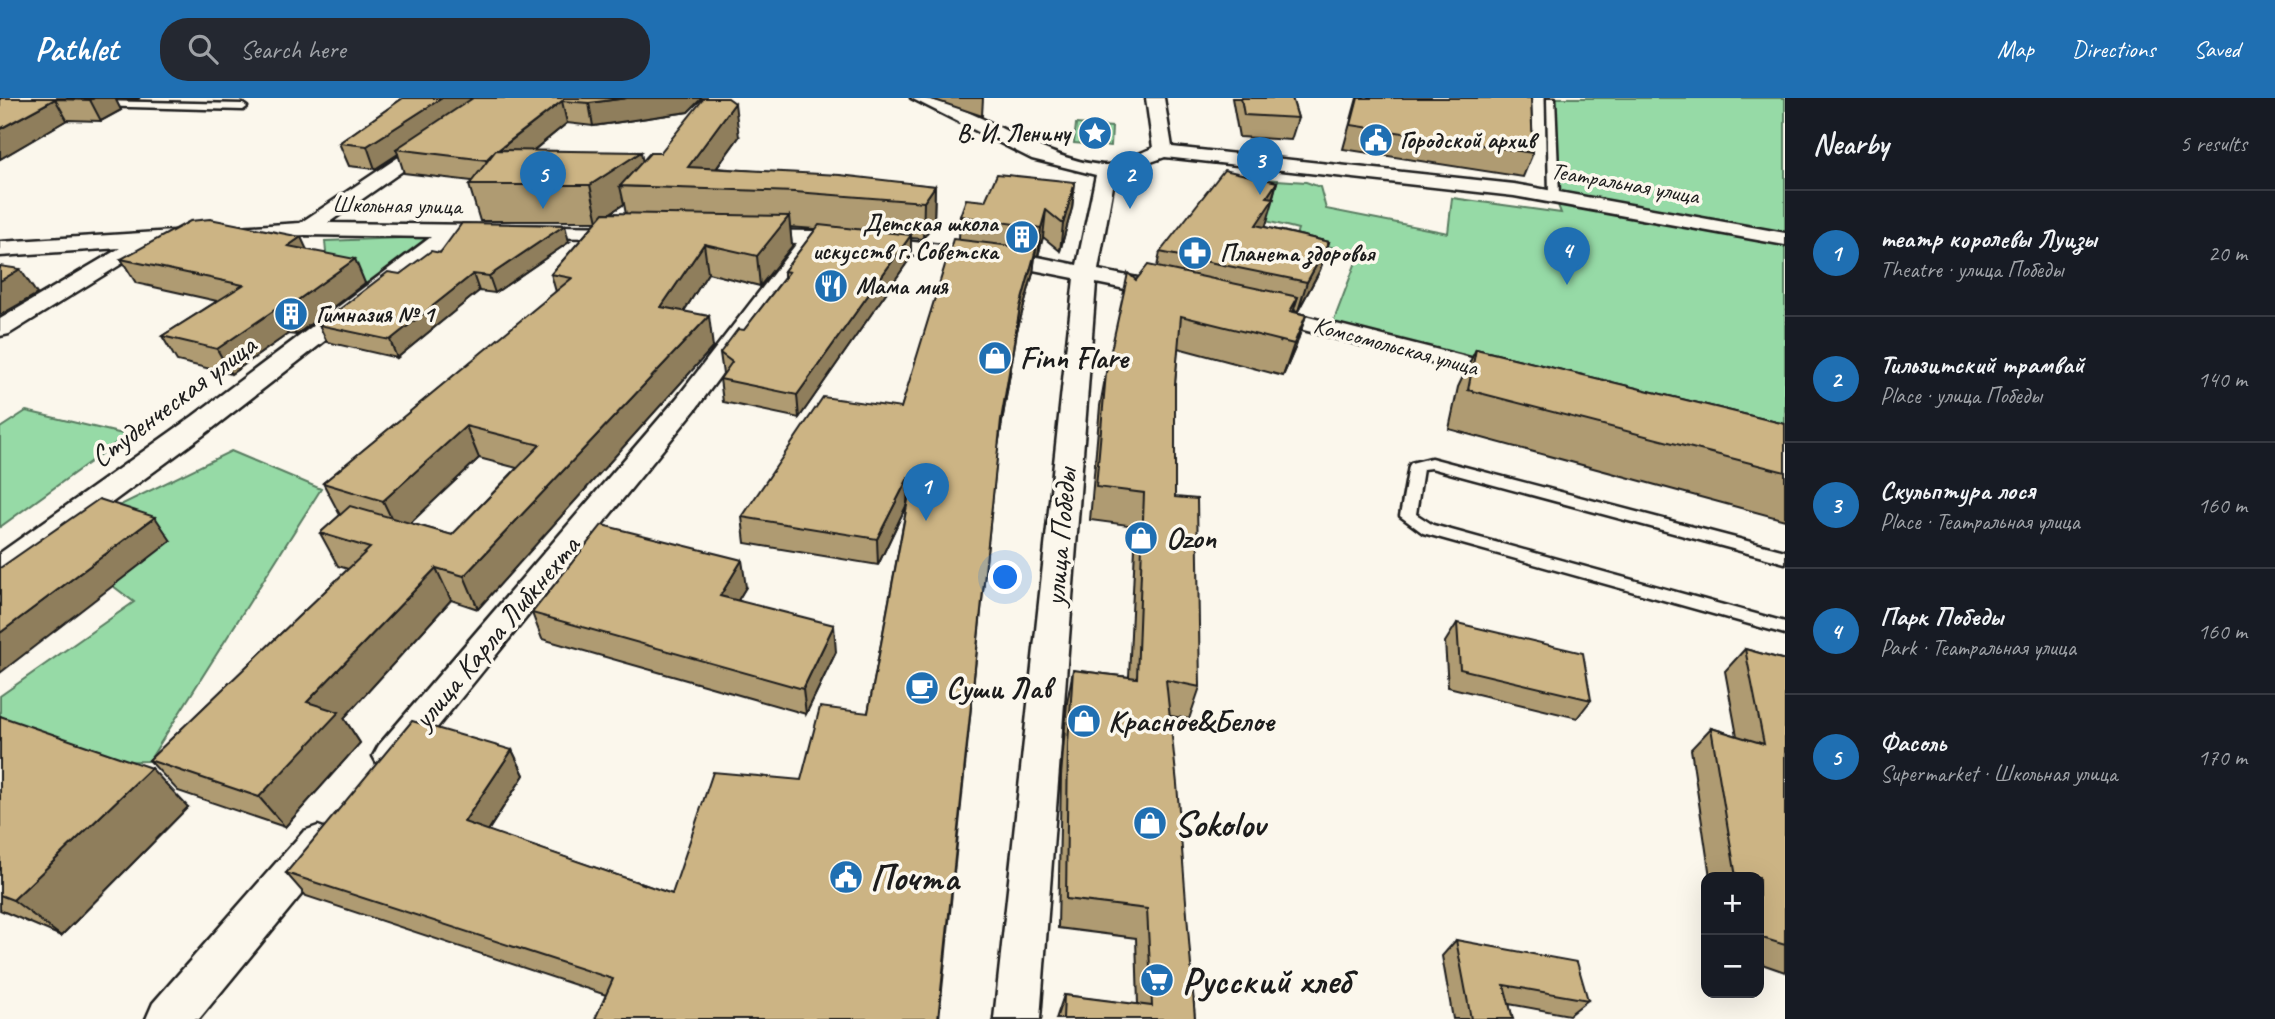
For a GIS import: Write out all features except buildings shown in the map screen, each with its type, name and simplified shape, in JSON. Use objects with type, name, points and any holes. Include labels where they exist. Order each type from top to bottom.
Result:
[{"type":"street","points":[[305,229],[498,98]]},
{"type":"street","points":[[920,98],[1039,155],[1106,172],[1163,151],[1155,98]]},
{"type":"street","name":"Театральная улица","points":[[1163,151],[1236,162],[1423,178],[1554,195],[1785,239]]},
{"type":"street","name":"улица Победы","points":[[1017,1019],[1085,274],[1106,172]]},
{"type":"street","name":"Школьная улица","points":[[0,249],[305,229],[653,233]]},
{"type":"street","name":"Студенческая улица","points":[[0,569],[203,422],[451,232]]},
{"type":"street","points":[[734,234],[813,237],[1023,261],[1190,296]]},
{"type":"street","name":"улица Карла Либкнехта","points":[[374,777],[686,404],[813,237]]},
{"type":"street","points":[[0,329],[147,240]]},
{"type":"street","name":"Комсомольская улица","points":[[1241,307],[1533,382]]},
{"type":"street","points":[[169,1019],[338,819]]},
{"type":"lane","points":[[1551,98],[1554,195]]},
{"type":"lane","points":[[78,103],[243,107]]},
{"type":"lane","points":[[1785,557],[1431,463],[1416,466],[1408,516],[1428,529],[1785,628]]},
{"type":"green space","points":[[1551,98],[1785,98],[1785,449],[1331,328],[1359,254],[1295,238],[1298,229],[1262,220],[1262,179],[1306,182],[1320,187],[1326,209],[1448,233],[1452,198],[1561,213],[1554,195]]},
{"type":"green space","points":[[1076,124],[1112,127],[1111,146],[1074,143]]},
{"type":"green space","points":[[428,237],[331,310],[325,241]]},
{"type":"green space","points":[[26,411],[127,435],[0,527],[0,428]]},
{"type":"green space","points":[[231,451],[321,489],[149,761],[0,764],[0,696],[134,602],[51,539]]},
{"type":"place","name":"В. И. Ленину","points":[[1095,133]]},
{"type":"place","name":"Городской архив","points":[[1376,140]]},
{"type":"place","name":"Скульптура лося","points":[[1260,195]]},
{"type":"place","name":"Фасоль","points":[[543,209]]},
{"type":"place","name":"Тильзитский трамвай","points":[[1130,209]]},
{"type":"place","name":"Детская школа искусств г. Советска","points":[[1022,237]]},
{"type":"place","name":"Планета здоровья","points":[[1195,253]]},
{"type":"place","name":"Парк Победы","points":[[1567,285]]},
{"type":"place","name":"Мама мия","points":[[831,286]]},
{"type":"place","name":"Гимназия № 1","points":[[291,314]]},
{"type":"place","name":"Finn Flare","points":[[995,358]]},
{"type":"place","name":"театр королевы Луизы","points":[[926,521]]},
{"type":"place","name":"Ozon","points":[[1141,538]]},
{"type":"place","name":"Суши Лав","points":[[922,688]]},
{"type":"place","name":"Красное&Белое","points":[[1084,721]]},
{"type":"place","name":"Sokolov","points":[[1150,823]]},
{"type":"place","name":"Почта","points":[[846,877]]},
{"type":"place","name":"Русский хлеб","points":[[1157,980]]}]
